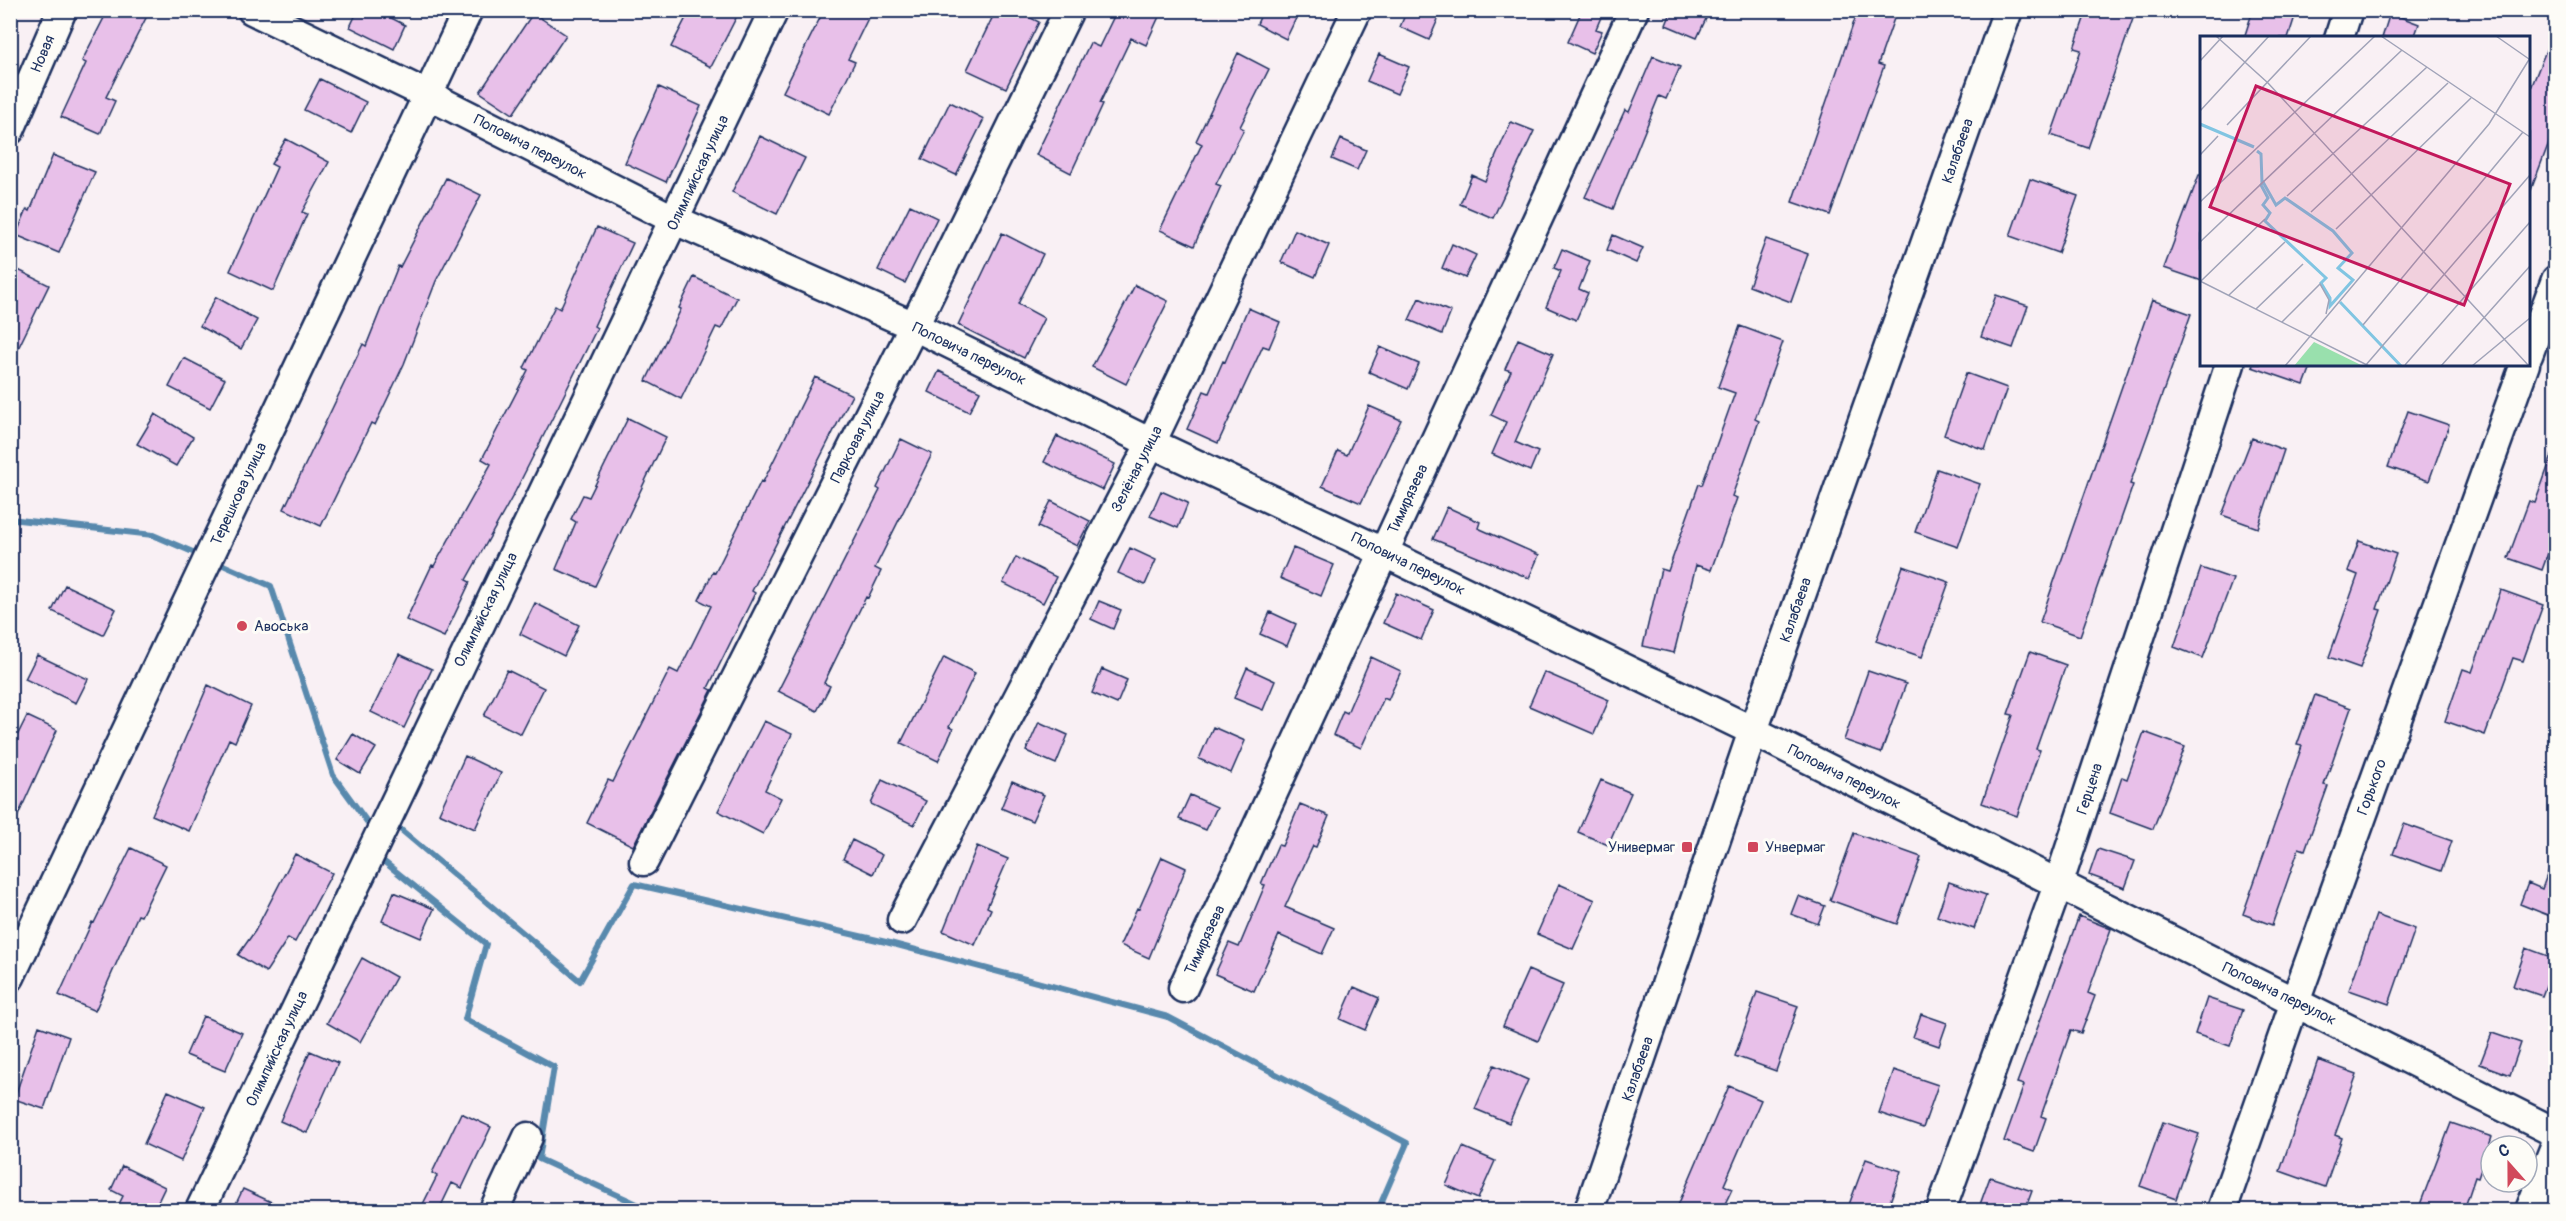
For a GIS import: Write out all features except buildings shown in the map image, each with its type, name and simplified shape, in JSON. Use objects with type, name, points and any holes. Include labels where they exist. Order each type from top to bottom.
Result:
[{"type":"street","name":"Новая","points":[[10,130],[62,10]]},
{"type":"street","name":"Поповича переулок","points":[[252,10],[428,95],[675,220],[914,326],[1151,443],[1753,731],[2556,1133]]},
{"type":"street","name":"Терешкова улица","points":[[10,977],[468,10]]},
{"type":"street","name":"Олимпийская улица","points":[[200,1210],[401,785],[675,220],[774,10]]},
{"type":"street","name":"Парковая улица","points":[[644,861],[914,326],[1069,10]]},
{"type":"street","name":"Зелёная улица","points":[[902,920],[1151,443],[1357,10]]},
{"type":"street","name":"Тимирязева","points":[[1183,988],[1634,10]]},
{"type":"street","name":"Калабаева","points":[[1589,1210],[1753,731],[2008,10]]},
{"type":"street","points":[[2340,36],[2348,10]]},
{"type":"street","points":[[2530,352],[2556,280]]},
{"type":"street","name":"Герцена","points":[[1941,1210],[2058,885],[2229,366]]},
{"type":"street","name":"Горького","points":[[2222,1210],[2524,366]]},
{"type":"street","points":[[494,1210],[528,1137]]},
{"type":"street","points":[[2530,1210],[2556,1144]]},
{"type":"waterway","points":[[10,519],[153,535],[202,556]]},
{"type":"waterway","points":[[214,561],[271,586],[333,775],[373,830]]},
{"type":"waterway","points":[[393,823],[580,981],[634,884],[886,942],[1168,1017],[1407,1143],[1378,1210]]},
{"type":"waterway","points":[[377,856],[486,944],[465,1019],[554,1067],[539,1159],[650,1210]]},
{"type":"place","name":"Авоська","points":[[242,626]]},
{"type":"place","name":"Универмаг","points":[[1687,847]]},
{"type":"place","name":"Унвермаг","points":[[1753,847]]}]
